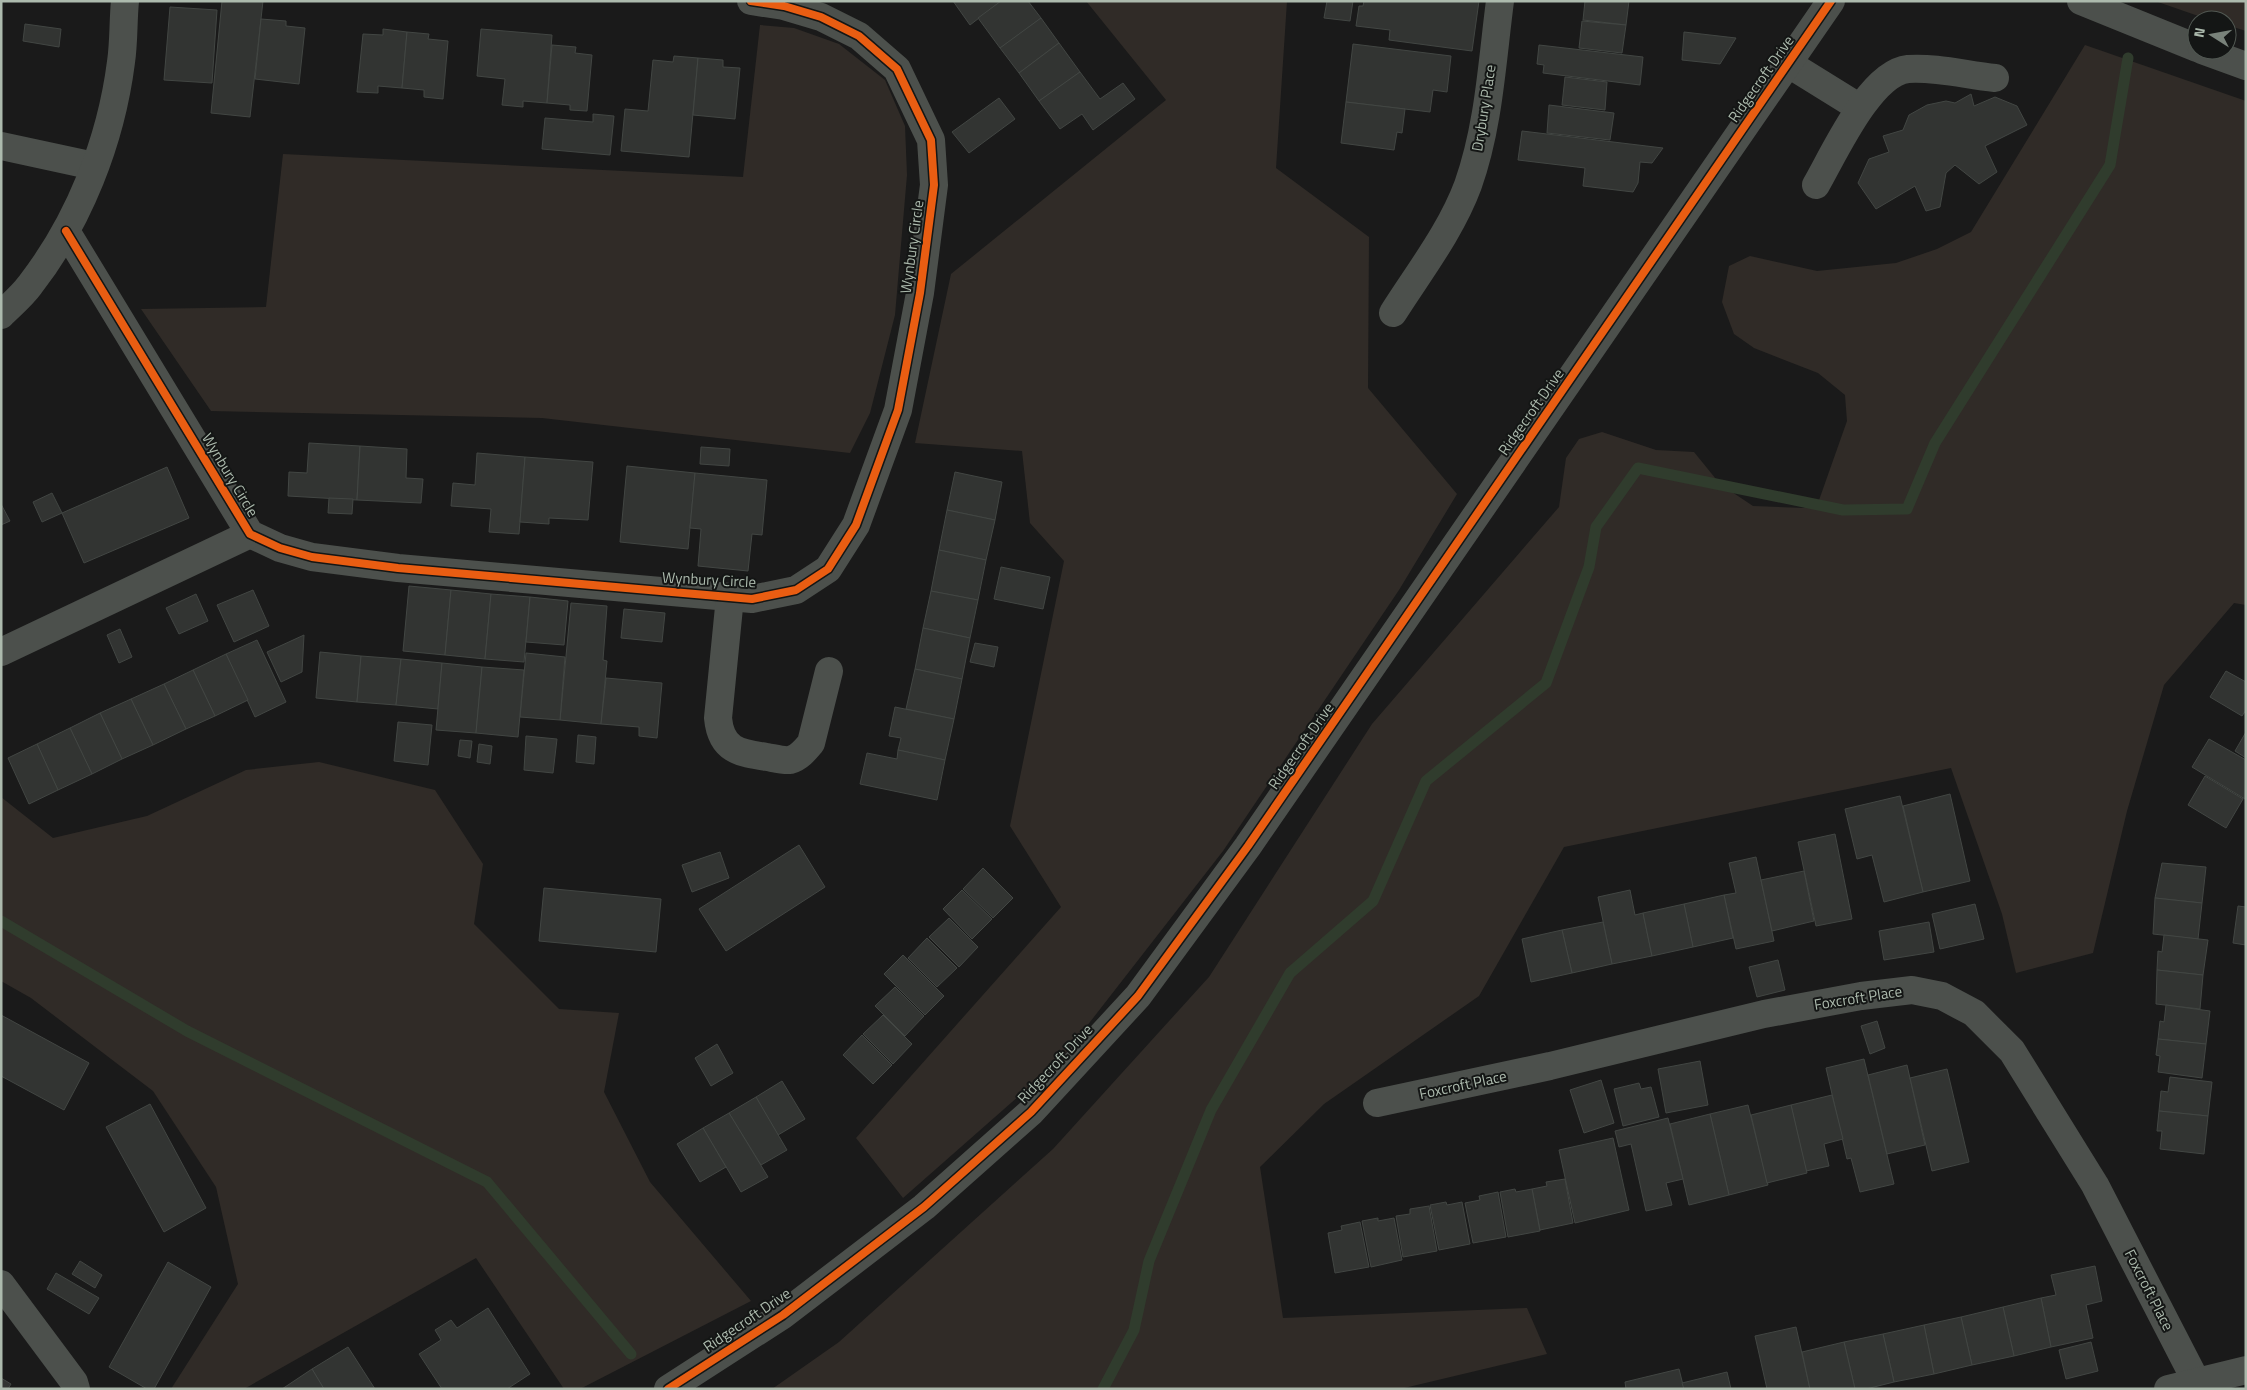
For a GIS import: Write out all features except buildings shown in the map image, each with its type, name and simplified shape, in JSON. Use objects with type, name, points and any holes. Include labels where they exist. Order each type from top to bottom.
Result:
[{"type":"street","points":[[1,315],[30,285],[66,231],[94,166],[110,122],[120,70],[125,1]]},
{"type":"street","name":"Wynbury Circle","points":[[66,231],[250,534],[280,548],[312,557],[398,568],[752,599],[796,590],[828,569],[856,525],[898,410],[920,293],[934,185],[931,140],[897,68],[859,36],[795,5],[751,1]]},
{"type":"street","name":"Drybury Place","points":[[1393,313],[1452,220],[1468,186],[1482,138],[1500,1]]},
{"type":"street","name":"Ridgecroft Drive","points":[[668,1389],[783,1315],[924,1207],[1031,1112],[1138,996],[1248,846],[1831,1]]},
{"type":"street","points":[[2081,1],[2187,44]]},
{"type":"street","points":[[2230,60],[2246,66]]},
{"type":"street","points":[[1789,64],[1860,108]]},
{"type":"street","points":[[1816,185],[1860,108],[1879,82],[1892,73],[1926,69],[1995,78]]},
{"type":"street","points":[[1,146],[94,166]]},
{"type":"street","name":"Wynbury Circle","points":[[1,652],[250,534]]},
{"type":"street","points":[[730,597],[718,718],[719,732],[725,742],[740,753],[790,760],[804,752],[811,742],[829,671]]},
{"type":"street","name":"Foxcroft Place","points":[[1377,1103],[1550,1066],[1764,1014],[1861,996],[1912,990],[1942,996],[1974,1013],[2012,1051],[2095,1185],[2196,1381]]},
{"type":"street","points":[[1,1284],[74,1382],[76,1389]]},
{"type":"street","points":[[2168,1389],[2246,1370]]},
{"type":"shaded area","points":[[1086,1],[1287,1],[1276,168],[1369,237],[1368,388],[1457,494],[1399,590],[1223,851],[1062,1058],[903,1198],[856,1138],[1061,907],[1010,826],[1064,561],[1030,523],[1022,451],[915,443],[951,274],[1166,100]]},
{"type":"shaded area","points":[[2155,1],[2246,1],[2246,31],[2237,28],[2237,10],[2187,10],[2187,12]]},
{"type":"shaded area","points":[[760,25],[794,28],[839,44],[885,80],[905,126],[907,175],[895,315],[870,413],[850,453],[542,418],[211,411],[141,309],[266,307],[283,154],[743,177]]},
{"type":"shaded area","points":[[2085,45],[2246,101],[2246,605],[2234,603],[2164,685],[2127,811],[2093,953],[2016,973],[2002,914],[1951,768],[1564,847],[1479,996],[1324,1104],[1260,1167],[1283,1318],[1527,1308],[1547,1354],[1400,1389],[772,1389],[839,1342],[1053,1149],[1209,977],[1372,724],[1559,507],[1566,458],[1579,439],[1602,432],[1656,450],[1694,452],[1720,484],[1753,506],[1803,508],[1818,503],[1847,421],[1845,395],[1818,373],[1754,348],[1734,334],[1722,302],[1729,266],[1750,256],[1817,271],[1896,263],[1937,249],[1971,232]]},
{"type":"shaded area","points":[[319,762],[435,790],[483,864],[474,924],[559,1009],[619,1013],[604,1092],[650,1182],[751,1301],[580,1389],[564,1389],[476,1258],[244,1389],[171,1389],[238,1284],[216,1187],[153,1091],[31,998],[1,981],[1,797],[53,838],[147,816],[246,770]]},
{"type":"waterway","points":[[1103,1389],[1134,1330],[1149,1261],[1211,1110],[1290,973],[1373,901],[1426,781],[1546,683],[1589,567],[1596,527],[1638,468],[1843,510],[1907,509],[1935,443],[2110,165],[2128,58]]},
{"type":"waterway","points":[[1,921],[187,1031],[487,1182],[631,1354]]},
{"type":"cycle path","points":[[66,231],[250,534],[280,548],[312,557],[398,568],[752,599],[796,590],[828,569],[856,525],[898,410],[920,293],[934,185],[931,140],[897,69],[859,36],[821,17],[784,6],[751,1]]},
{"type":"cycle path","points":[[668,1389],[783,1315],[924,1207],[1031,1112],[1138,996],[1248,846],[1831,1]]}]
